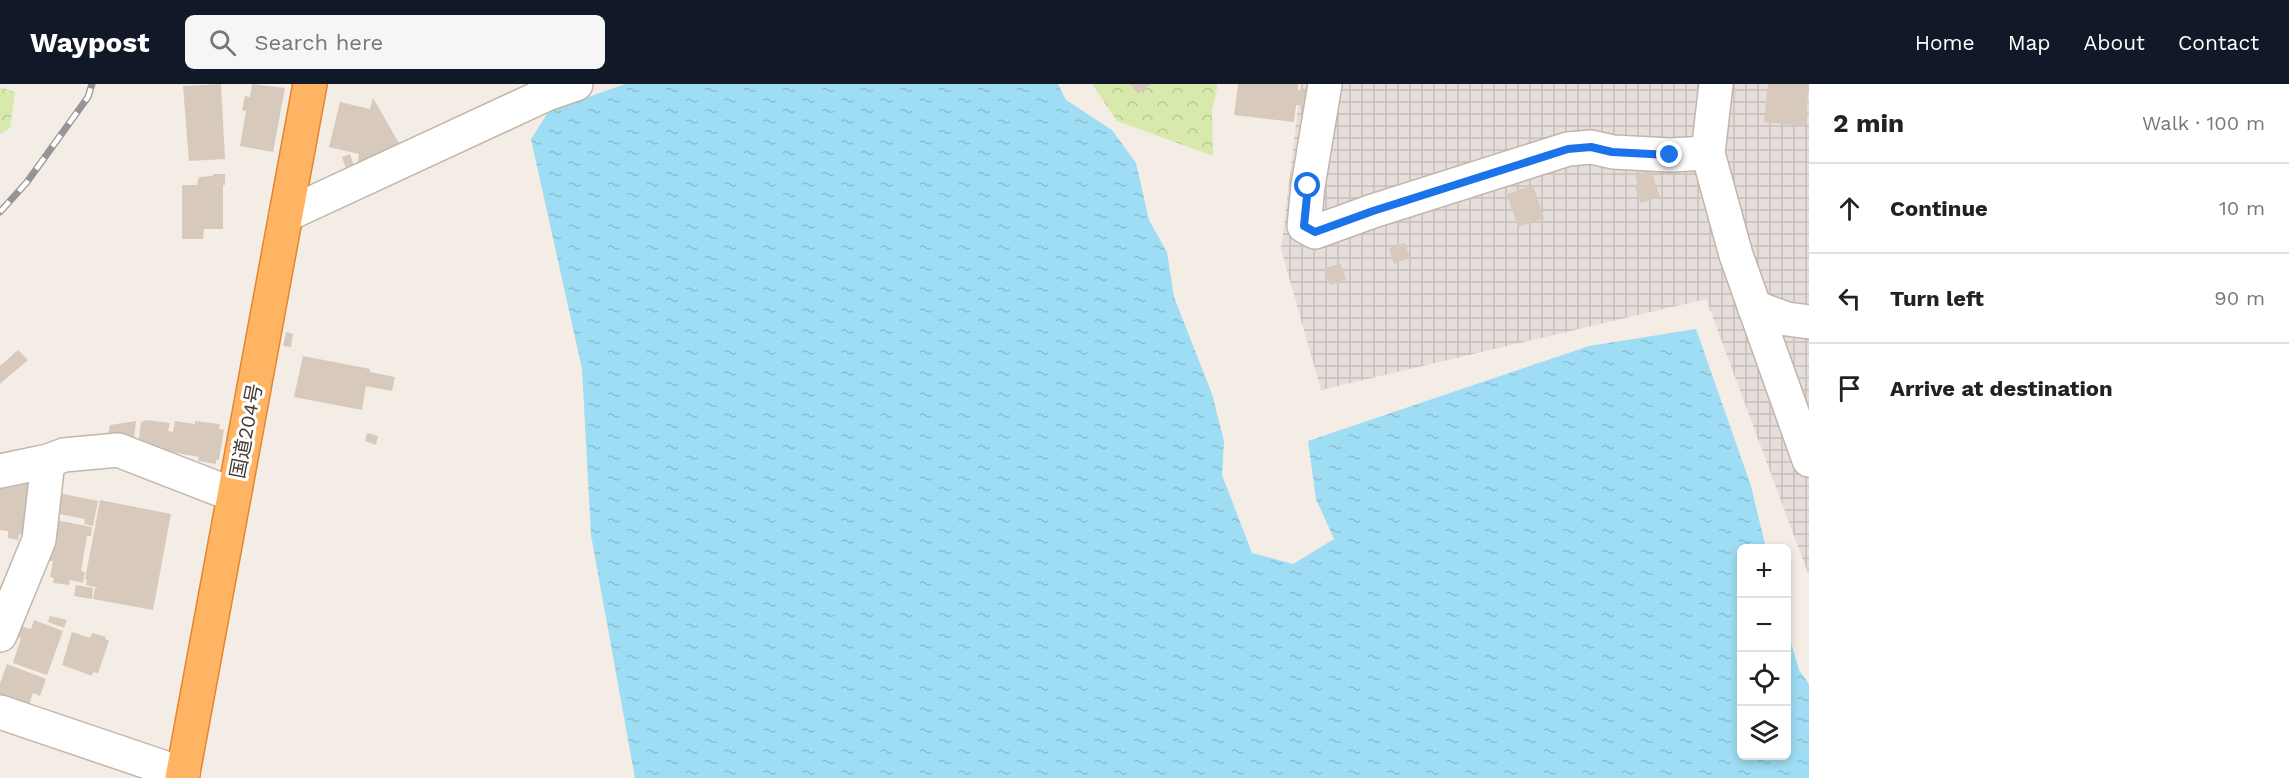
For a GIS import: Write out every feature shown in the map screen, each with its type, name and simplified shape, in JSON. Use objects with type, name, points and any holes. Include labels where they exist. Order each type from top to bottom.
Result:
[{"type":"highway","name":"国道204号","points":[[182,776],[310,84]]},
{"type":"street","points":[[286,215],[547,94],[576,84]]},
{"type":"street","points":[[1325,84],[1308,186],[1304,226],[1315,232],[1373,211],[1568,149],[1591,147],[1612,152],[1670,155],[1708,153]]},
{"type":"street","points":[[1716,84],[1708,153],[1736,255],[1809,460]]},
{"type":"street","points":[[1754,307],[1787,319],[1809,322]]},
{"type":"street","points":[[0,471],[48,461],[64,455],[118,450],[234,495]]},
{"type":"street","points":[[0,635],[39,540],[48,461]]},
{"type":"street","points":[[0,712],[182,776]]},
{"type":"shaded area","points":[[1301,84],[1809,84],[1809,576],[1706,299],[1321,390],[1281,249]]},
{"type":"green space","points":[[1092,84],[1218,84],[1212,110],[1213,156],[1117,121]]},
{"type":"green space","points":[[0,87],[15,92],[10,128],[0,134]]},
{"type":"water","points":[[625,84],[1058,84],[1066,100],[1112,130],[1136,163],[1149,220],[1167,252],[1174,297],[1212,394],[1224,441],[1222,475],[1252,553],[1293,564],[1334,539],[1316,499],[1308,441],[1589,346],[1696,329],[1751,486],[1765,544],[1737,544],[1737,760],[1791,760],[1791,643],[1799,670],[1809,684],[1809,778],[635,778],[591,535],[582,369],[531,139],[549,111]]},
{"type":"building","points":[[221,84],[225,159],[189,161],[183,86]]},
{"type":"building","points":[[252,84],[285,88],[273,152],[240,146],[246,111],[242,110],[245,96],[250,97]]},
{"type":"building","points":[[1130,84],[1151,84],[1138,94]]},
{"type":"building","points":[[1238,84],[1298,84],[1298,90],[1306,91],[1304,106],[1296,105],[1294,122],[1234,115]]},
{"type":"building","points":[[1768,84],[1809,84],[1805,126],[1764,122]]},
{"type":"building","points":[[373,98],[403,150],[357,167],[359,154],[329,147],[340,102],[370,109]]},
{"type":"building","points":[[350,154],[354,166],[346,169],[342,157]]},
{"type":"building","points":[[1651,170],[1660,197],[1641,203],[1634,185],[1638,184],[1635,175]]},
{"type":"building","points":[[213,174],[225,174],[223,229],[204,229],[203,239],[182,239],[182,185],[197,185],[199,177],[213,176]]},
{"type":"building","points":[[1533,185],[1544,218],[1518,227],[1507,194]]},
{"type":"building","points":[[1405,243],[1410,258],[1394,264],[1389,248]]},
{"type":"building","points":[[1340,263],[1346,279],[1330,285],[1324,269]]},
{"type":"building","points":[[286,332],[293,334],[291,347],[283,346]]},
{"type":"building","points":[[18,350],[28,360],[0,384],[0,366]]},
{"type":"building","points":[[303,356],[370,369],[370,372],[395,377],[392,391],[366,386],[362,410],[294,397]]},
{"type":"building","points":[[146,420],[170,423],[168,431],[173,432],[175,421],[220,424],[219,429],[224,430],[219,460],[216,460],[216,464],[198,461],[199,457],[138,446],[141,422]]},
{"type":"building","points":[[136,421],[133,446],[108,435],[110,425]]},
{"type":"building","points":[[367,433],[378,436],[376,445],[365,441]]},
{"type":"building","points":[[38,473],[28,535],[19,534],[18,540],[8,538],[8,531],[0,530],[0,477]]},
{"type":"building","points":[[58,493],[98,501],[93,526],[84,524],[85,519],[54,513]]},
{"type":"building","points":[[100,500],[171,514],[153,610],[93,599],[95,588],[99,588],[86,585],[87,580],[85,579],[95,527],[98,527],[95,526]]},
{"type":"building","points":[[56,520],[92,527],[91,536],[87,536],[81,571],[85,572],[83,583],[70,580],[69,585],[53,583],[54,578],[50,577],[53,561],[49,561]]},
{"type":"building","points":[[76,585],[93,588],[92,599],[74,596]]},
{"type":"building","points":[[50,616],[67,620],[64,628],[48,622]]},
{"type":"building","points":[[34,620],[63,631],[47,675],[13,663],[21,638],[17,637],[21,626],[31,629]]},
{"type":"building","points":[[72,632],[90,638],[92,633],[106,637],[105,639],[109,641],[98,673],[93,672],[92,676],[62,665]]},
{"type":"building","points":[[7,664],[46,679],[40,696],[33,693],[26,713],[0,697],[0,684]]},
{"type":"railway","points":[[0,212],[27,182],[88,97],[92,84]]},
{"type":"route","points":[[1308,186],[1304,226],[1315,232],[1373,211],[1568,149],[1591,147],[1612,152],[1670,155]]}]
